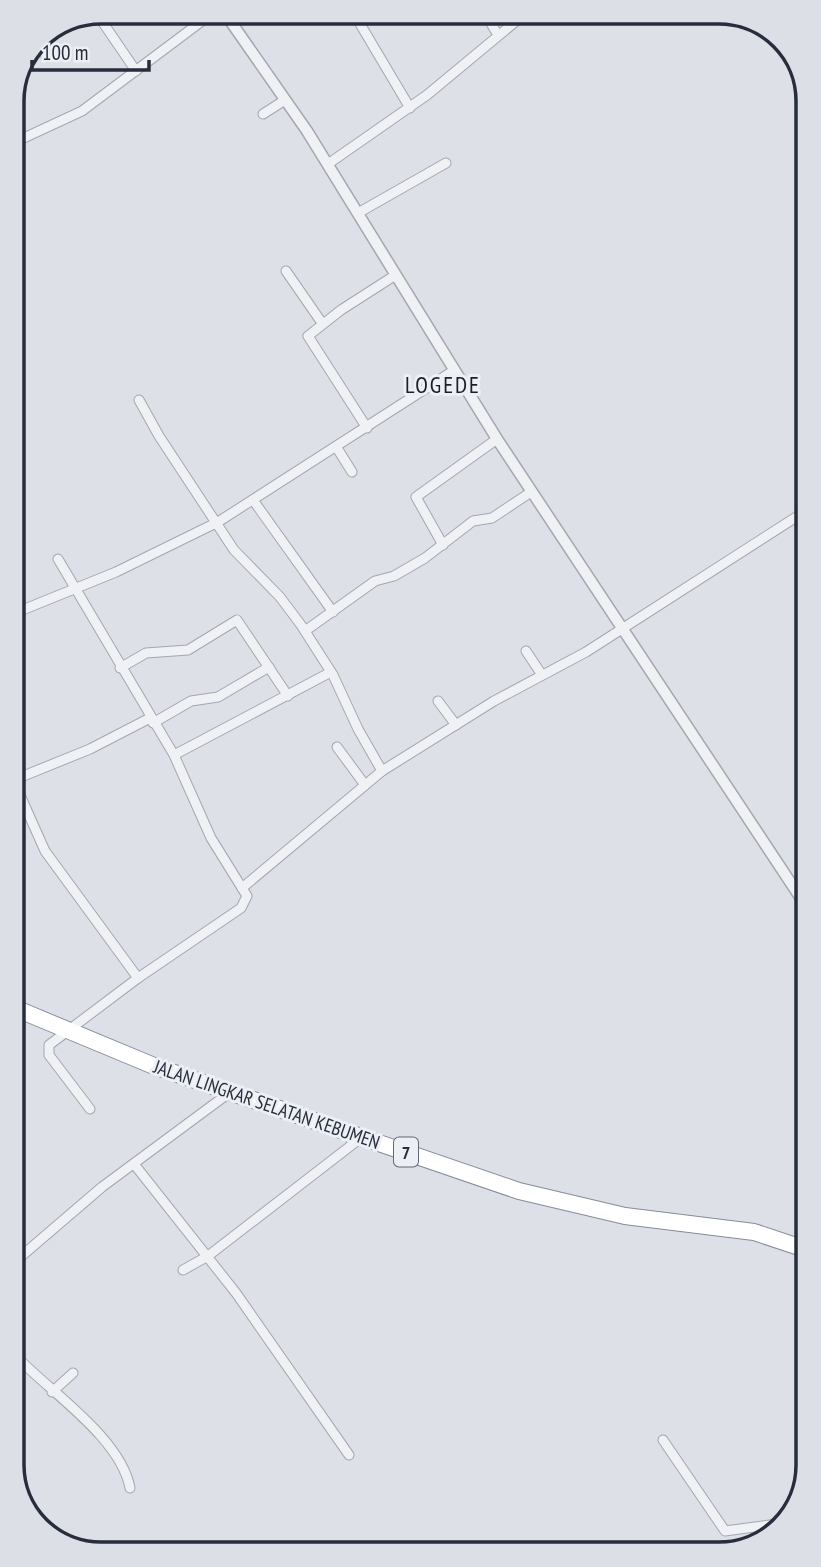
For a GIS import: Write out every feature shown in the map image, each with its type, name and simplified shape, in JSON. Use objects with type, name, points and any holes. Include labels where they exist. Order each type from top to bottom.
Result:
[{"type":"highway","name":"JALAN LINGKAR SELATAN KEBUMEN","points":[[24,1012],[229,1093],[363,1136],[466,1174],[569,1204],[625,1216],[754,1232],[797,1246]]},
{"type":"street","points":[[104,24],[136,71]]},
{"type":"street","points":[[25,137],[82,111],[198,24]]},
{"type":"street","points":[[232,24],[328,164],[394,276],[531,492],[797,892]]},
{"type":"street","points":[[360,24],[410,108]]},
{"type":"street","points":[[492,25],[498,35]]},
{"type":"street","points":[[328,164],[410,108],[511,25]]},
{"type":"street","points":[[43,52],[48,57]]},
{"type":"street","points":[[263,114],[285,100]]},
{"type":"street","points":[[358,213],[446,163]]},
{"type":"street","points":[[286,271],[322,323]]},
{"type":"street","points":[[367,428],[308,339],[309,334],[322,323],[394,276]]},
{"type":"street","points":[[25,609],[218,523],[453,371]]},
{"type":"street","points":[[139,400],[159,436],[234,550],[280,597],[305,631],[331,672],[382,771]]},
{"type":"street","points":[[443,545],[415,498],[497,439]]},
{"type":"street","points":[[337,447],[352,472]]},
{"type":"street","points":[[305,631],[375,581],[394,576],[443,545],[472,521],[492,518],[531,492]]},
{"type":"street","points":[[253,500],[333,611]]},
{"type":"street","points":[[242,888],[382,771],[623,628],[797,516]]},
{"type":"street","points":[[58,559],[174,755],[211,838],[247,900],[241,908],[138,978],[49,1045],[48,1052],[90,1108]]},
{"type":"street","points":[[120,667],[146,653],[188,650],[237,620],[288,696]]},
{"type":"street","points":[[526,651],[542,676]]},
{"type":"street","points":[[25,776],[90,749],[191,701],[218,697],[269,667]]},
{"type":"street","points":[[174,755],[331,672]]},
{"type":"street","points":[[438,701],[456,725]]},
{"type":"street","points":[[337,747],[365,785]]},
{"type":"street","points":[[24,804],[46,851],[138,978]]},
{"type":"street","points":[[24,1252],[134,1164],[229,1093]]},
{"type":"street","points":[[183,1270],[208,1256],[363,1136]]},
{"type":"street","points":[[134,1164],[208,1256],[349,1455]]},
{"type":"street","points":[[24,1364],[110,1447],[121,1463],[131,1488]]},
{"type":"street","points":[[52,1392],[73,1373]]},
{"type":"street","points":[[663,1440],[725,1531],[767,1525]]},
{"type":"district","name":"LOGEDE","points":[[443,384]]}]
